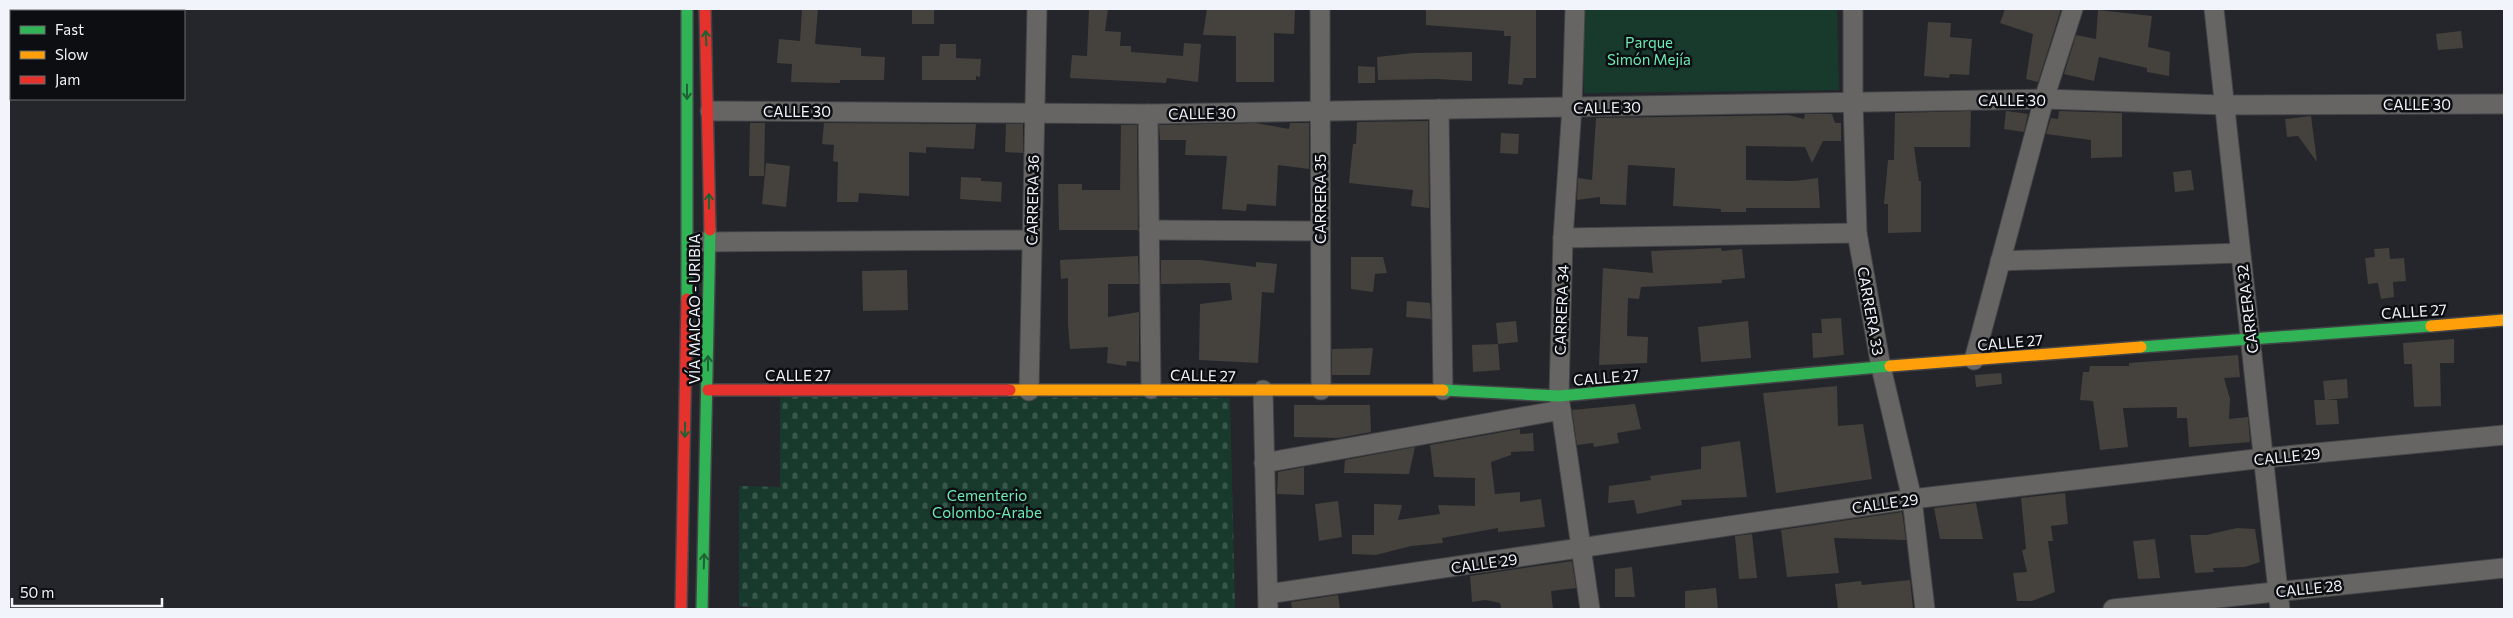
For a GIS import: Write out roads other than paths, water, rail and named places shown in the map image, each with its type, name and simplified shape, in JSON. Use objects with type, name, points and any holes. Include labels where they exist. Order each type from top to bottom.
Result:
[{"type":"street","name":"VÍA MAICAO - URIBIA","points":[[680,609],[688,242],[687,9]]},
{"type":"street","name":"VÍA MAICAO - URIBIA","points":[[702,609],[708,390],[710,111],[705,9]]},
{"type":"street","name":"CARRERA 36","points":[[1029,391],[1036,9]]},
{"type":"street","name":"CARRERA 35","points":[[1320,9],[1321,390]]},
{"type":"street","name":"CARRERA 34","points":[[1575,9],[1572,107],[1563,238],[1560,403],[1590,609]]},
{"type":"street","name":"CARRERA 33","points":[[1853,9],[1853,102],[1857,232],[1881,367],[1912,498],[1925,609]]},
{"type":"street","points":[[1974,360],[2044,99],[2073,9]]},
{"type":"street","name":"CARRERA 32","points":[[2214,9],[2223,105],[2280,609]]},
{"type":"street","name":"CALLE 30","points":[[710,111],[1148,114],[2044,99],[2223,105],[2504,104]]},
{"type":"street","points":[[1439,109],[1443,390]]},
{"type":"street","points":[[1148,114],[1151,389]]},
{"type":"street","points":[[1149,230],[1320,231]]},
{"type":"street","points":[[1563,238],[1857,232]]},
{"type":"street","points":[[688,242],[1031,240]]},
{"type":"street","points":[[2000,261],[2240,253]]},
{"type":"street","name":"CALLE 27","points":[[708,390],[1443,390],[1560,403],[1881,367],[2504,320]]},
{"type":"street","points":[[1264,390],[1268,602]]},
{"type":"street","points":[[1264,463],[1560,403]]},
{"type":"street","name":"CALLE 29","points":[[1268,602],[1582,549],[1912,498],[2264,458],[2504,435]]},
{"type":"street","name":"CALLE 28","points":[[2113,609],[2278,590],[2504,568]]},
{"type":"park label","name":"Parque Simón Mejía","points":[[1649,50]]},
{"type":"park label","name":"Cementerio Colombo-Arabe","points":[[987,504]]}]
